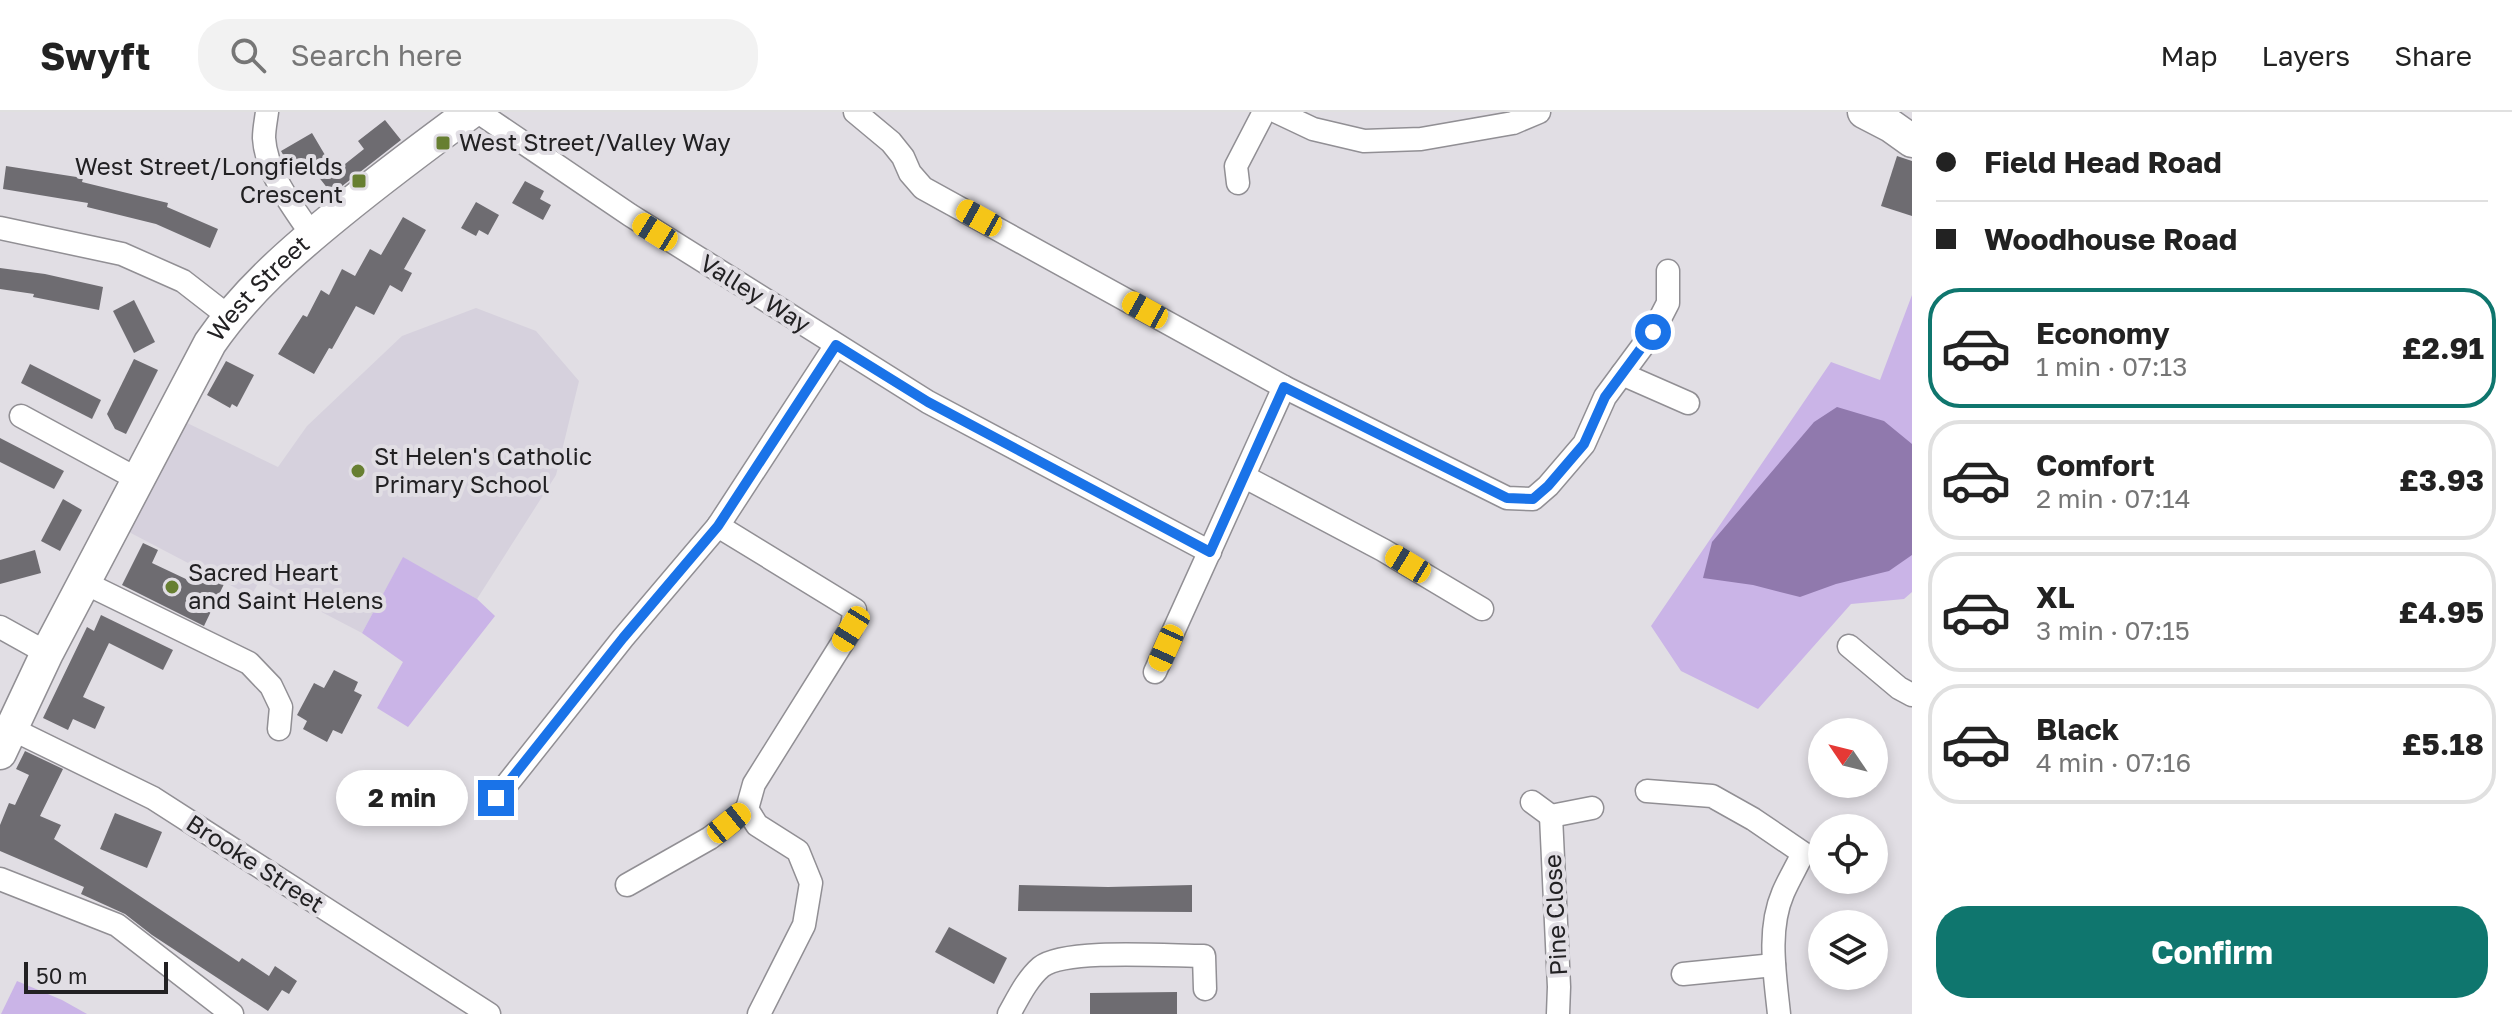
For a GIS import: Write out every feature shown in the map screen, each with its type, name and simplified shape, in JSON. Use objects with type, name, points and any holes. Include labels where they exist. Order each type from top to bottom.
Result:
[{"type":"main road","name":"West Street","points":[[6,741],[47,653],[210,343],[228,316],[267,275],[312,235],[471,112]]},
{"type":"main road","points":[[1864,112],[1912,141]]},
{"type":"street","points":[[267,112],[264,137],[268,157],[288,200],[312,235]]},
{"type":"street","name":"Valley Way","points":[[478,112],[630,215],[928,402],[1210,552]]},
{"type":"street","points":[[855,112],[893,134],[910,173],[923,188],[1284,387],[1507,498],[1533,499],[1584,444],[1605,397],[1653,332],[1668,303],[1668,271]]},
{"type":"street","points":[[1238,183],[1236,166],[1264,112]]},
{"type":"street","points":[[1277,112],[1313,129],[1364,141],[1421,139],[1513,123],[1539,112]]},
{"type":"street","points":[[0,228],[122,254],[183,281],[228,316]]},
{"type":"street","points":[[496,798],[623,638],[718,526],[836,345]]},
{"type":"street","points":[[1622,374],[1688,403]]},
{"type":"street","points":[[1155,672],[1284,387]]},
{"type":"street","points":[[21,416],[139,480]]},
{"type":"street","points":[[1245,477],[1383,550],[1482,609]]},
{"type":"street","points":[[627,885],[710,838],[747,809],[754,784],[851,629],[855,610],[718,526]]},
{"type":"street","points":[[85,583],[249,663],[271,686],[281,707],[279,729]]},
{"type":"street","points":[[0,627],[47,653]]},
{"type":"street","points":[[1849,646],[1899,688],[1912,695]]},
{"type":"street","name":"Brooke Street","points":[[6,741],[153,798],[489,1014]]},
{"type":"street","points":[[1647,791],[1712,796],[1803,853],[1782,895],[1775,926],[1774,965],[1779,1014]]},
{"type":"street","points":[[1532,802],[1551,816],[1592,808]]},
{"type":"street","points":[[747,809],[757,825],[798,851],[811,883],[804,925],[759,1014]]},
{"type":"street","name":"Pine Close","points":[[1551,816],[1558,1014]]},
{"type":"street","points":[[0,879],[117,925],[232,1014]]},
{"type":"street","points":[[1009,1014],[1042,966],[1069,956],[1204,956],[1205,989]]},
{"type":"street","points":[[1683,974],[1774,965]]},
{"type":"shaded area","points":[[1912,295],[1912,592],[1904,599],[1851,604],[1758,709],[1681,671],[1651,626],[1831,362],[1880,380]]},
{"type":"shaded area","name":"St Helen's Catholic Primary School","points":[[476,308],[536,331],[579,381],[556,475],[477,599],[403,558],[362,633],[260,580],[251,596],[127,531],[185,422],[278,467],[307,426],[402,336]]},
{"type":"shaded area","points":[[1837,407],[1884,421],[1912,444],[1912,555],[1889,571],[1800,597],[1753,585],[1703,578],[1712,542],[1814,422]]},
{"type":"shaded area","points":[[403,557],[477,599],[495,616],[408,727],[377,708],[403,662],[362,633]]},
{"type":"shaded area","points":[[17,981],[62,1000],[87,1014],[1,1014]]},
{"type":"building","points":[[385,120],[401,140],[332,194],[310,166],[301,172],[296,163],[290,167],[281,151],[312,133],[335,172],[364,149],[358,141]]},
{"type":"building","points":[[1897,156],[1912,161],[1912,216],[1881,206]]},
{"type":"building","points":[[6,166],[83,178],[82,182],[168,203],[167,207],[218,229],[210,248],[156,224],[87,207],[88,203],[3,189]]},
{"type":"building","points":[[525,181],[544,191],[540,199],[551,205],[543,220],[512,203]]},
{"type":"building","points":[[476,202],[499,215],[488,235],[479,230],[476,236],[461,228]]},
{"type":"building","points":[[403,217],[426,230],[404,269],[412,273],[402,292],[390,285],[374,315],[356,306],[314,374],[278,354],[303,315],[307,317],[321,290],[329,295],[342,269],[355,276],[370,249],[381,255]]},
{"type":"building","points":[[0,268],[103,287],[99,310],[0,289]]},
{"type":"building","points":[[134,300],[155,342],[134,353],[113,311]]},
{"type":"building","points":[[134,359],[158,370],[126,434],[115,429],[107,414]]},
{"type":"building","points":[[226,361],[254,375],[237,407],[232,404],[230,408],[207,395]]},
{"type":"building","points":[[30,364],[101,400],[92,419],[21,383]]},
{"type":"building","points":[[0,438],[64,471],[54,489],[0,462]]},
{"type":"building","points":[[63,499],[82,510],[60,551],[41,541]]},
{"type":"building","name":"Sacred Heart and Saint Helens","points":[[143,543],[158,550],[152,563],[188,580],[193,569],[224,584],[204,626],[122,585]]},
{"type":"building","points":[[35,550],[41,573],[0,584],[0,560]]},
{"type":"building","points":[[101,615],[173,650],[163,670],[109,643],[83,697],[105,707],[95,729],[73,719],[68,730],[43,718],[87,627],[94,631]]},
{"type":"building","points":[[334,670],[358,682],[354,691],[362,695],[342,734],[333,730],[327,742],[303,729],[307,721],[297,715],[314,683],[324,688]]},
{"type":"building","points":[[25,751],[63,769],[40,816],[61,825],[54,839],[239,962],[242,958],[269,976],[275,966],[297,981],[289,994],[282,990],[268,1011],[125,914],[81,894],[84,887],[0,851],[0,825],[9,803],[15,805],[29,775],[16,769]]},
{"type":"building","points":[[115,813],[162,832],[147,868],[100,849]]},
{"type":"building","points":[[1019,885],[1192,885],[1192,912],[1018,911]]},
{"type":"building","points":[[949,927],[1007,958],[994,984],[935,952]]},
{"type":"building","points":[[1177,992],[1177,1014],[1090,1014],[1090,993]]},
{"type":"place","name":"West Street/Valley Way","points":[[443,143]]},
{"type":"place","name":"West Street/Longfields Crescent","points":[[359,181]]},
{"type":"place","name":"St Helen's Catholic Primary School","points":[[358,471]]},
{"type":"place","name":"Sacred Heart and Saint Helens","points":[[172,587]]},
{"type":"route","points":[[496,798],[623,638],[718,526],[836,345],[928,402],[1210,552],[1284,387],[1507,498],[1533,499],[1584,444],[1605,397],[1653,332]]}]
